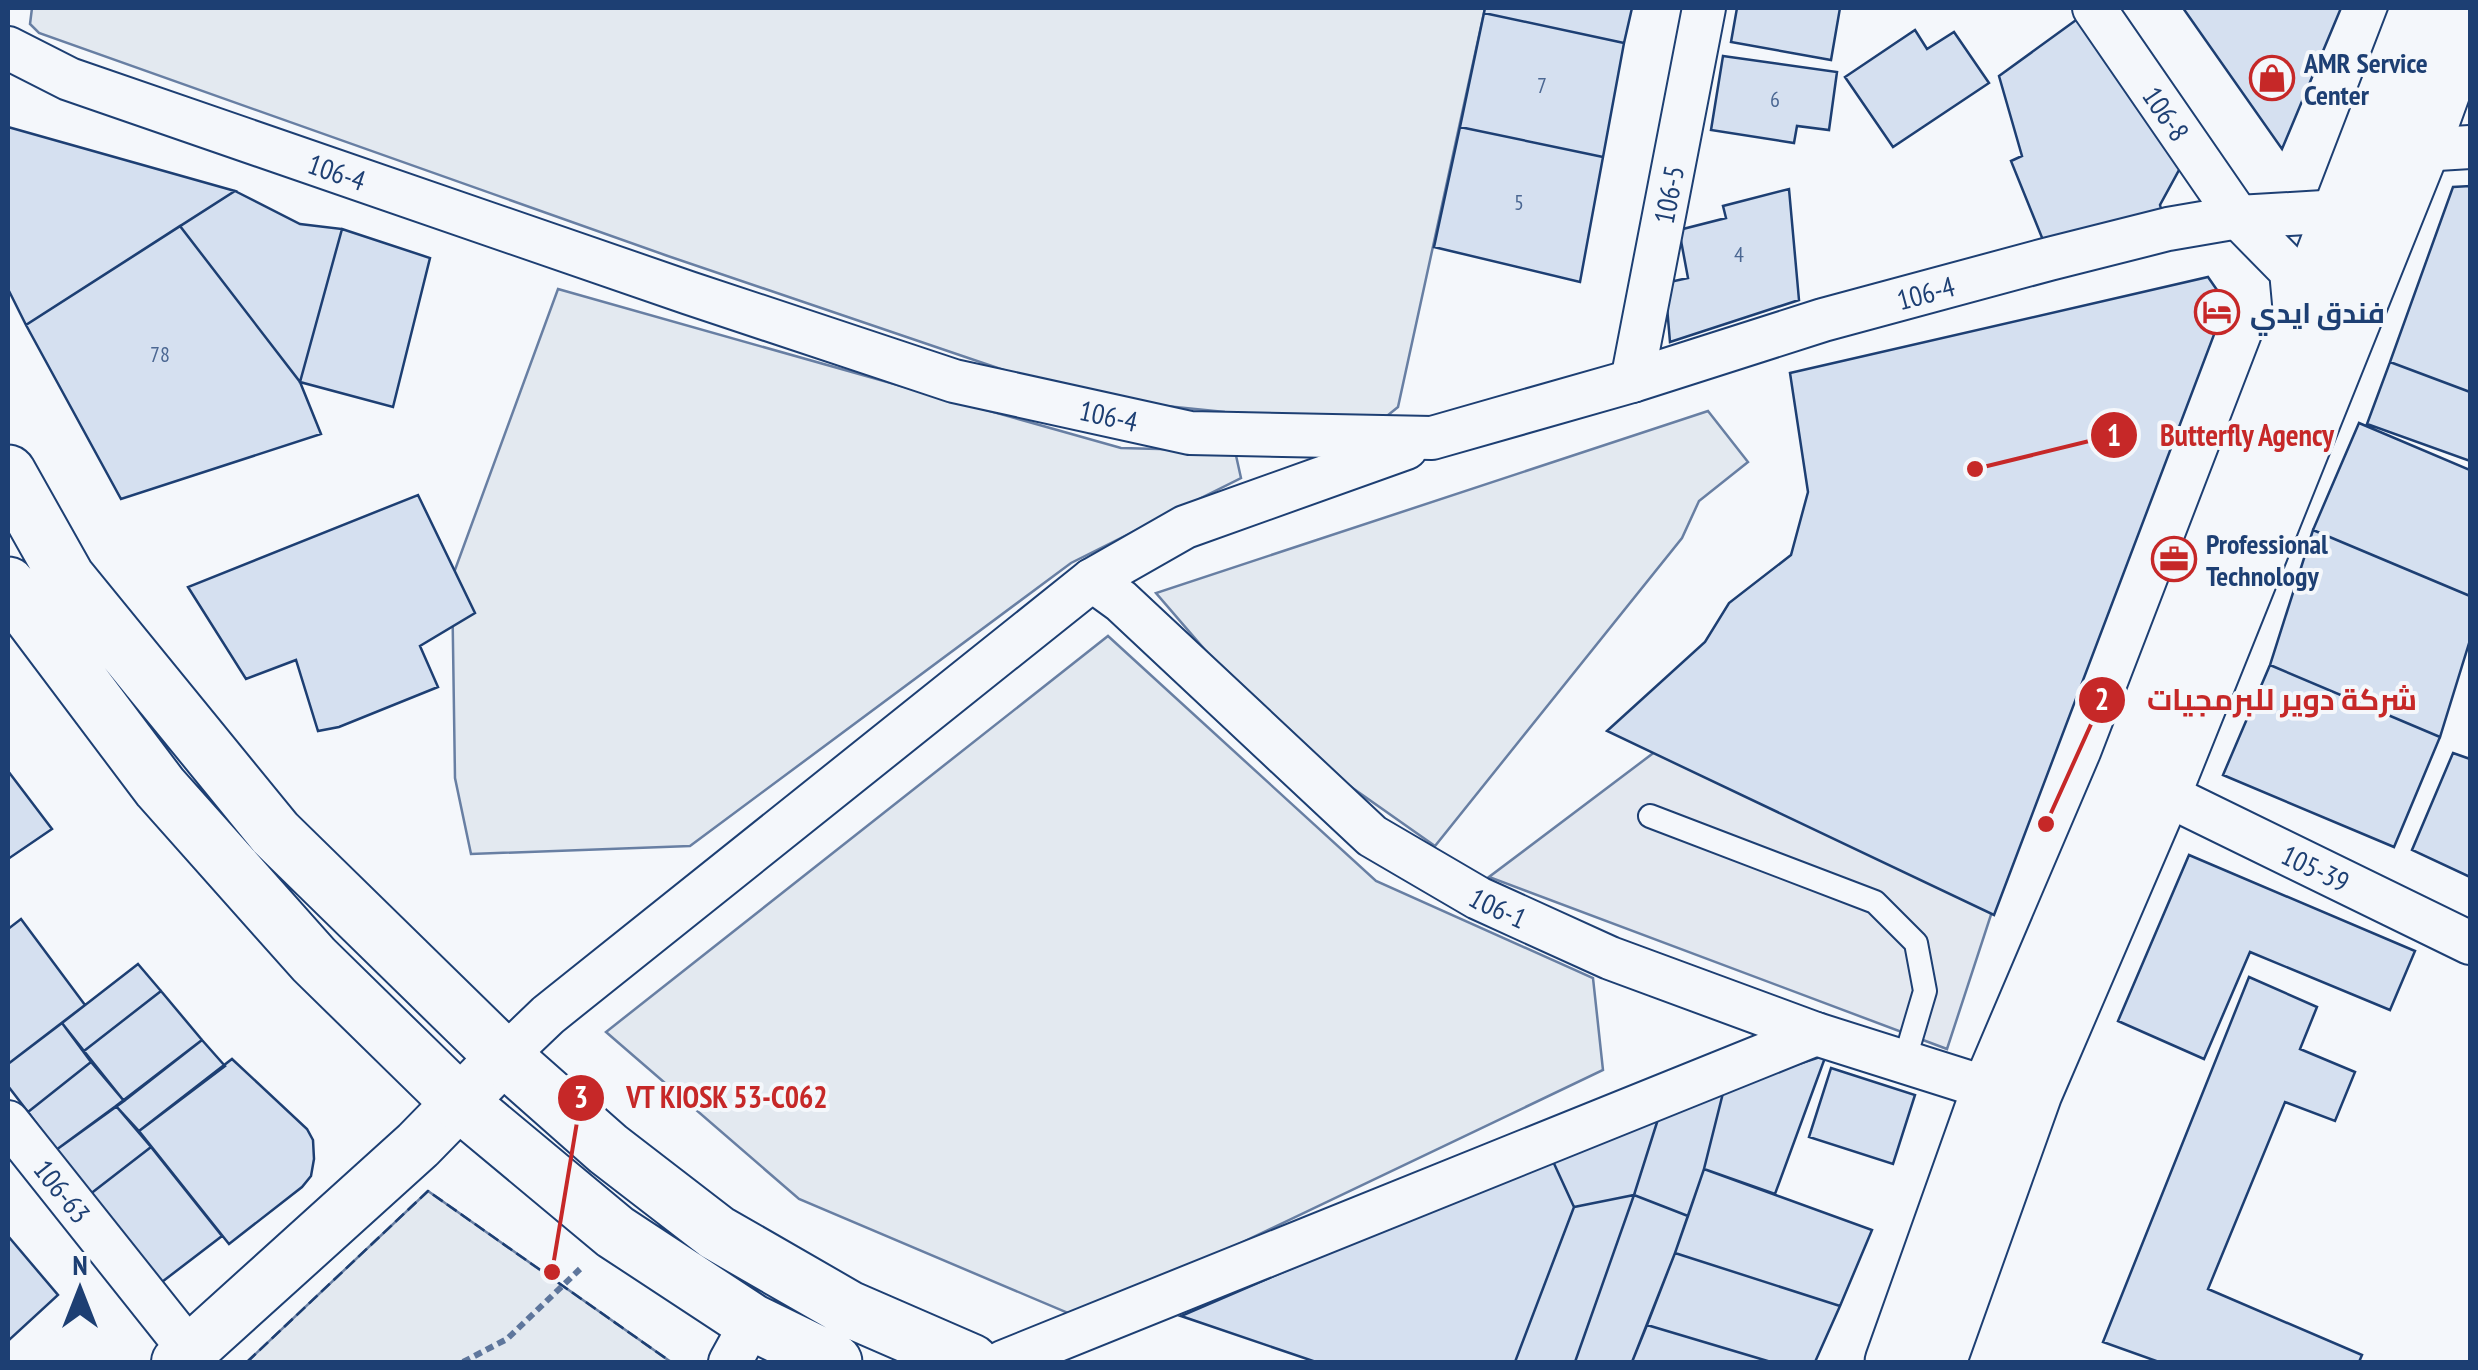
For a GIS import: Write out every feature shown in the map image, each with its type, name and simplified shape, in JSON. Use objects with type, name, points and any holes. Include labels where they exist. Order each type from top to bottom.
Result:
[{"type":"main road","points":[[1893,1362],[1990,1089],[2126,770],[2418,8]]},
{"type":"main road","points":[[1938,1362],[2034,1094],[2446,148],[2470,14]]},
{"type":"main road","points":[[8,473],[67,578],[274,833],[504,1057],[608,1149],[717,1234],[849,1309],[970,1362]]},
{"type":"main road","points":[[8,585],[160,787],[314,960],[459,1102],[741,1342],[834,1362]]},
{"type":"street","name":"106-5","points":[[1632,380],[1704,8]]},
{"type":"street","name":"106-8","points":[[2094,8],[2238,217],[2291,270],[2296,326]]},
{"type":"street","name":"106-4","points":[[8,48],[70,79],[689,294],[954,380],[1190,433],[1432,438],[1824,320],[2011,269],[2238,217],[2340,211]]},
{"type":"street","points":[[184,1357],[418,1145],[548,1015],[1092,580],[1185,527],[1432,438]]},
{"type":"street","name":"106-1","points":[[1092,580],[1120,601],[1372,836],[1478,898],[1610,958],[1816,1034],[1990,1089]]},
{"type":"street","name":"105-39","points":[[2163,793],[2470,943]]},
{"type":"street","points":[[1003,1362],[1816,1034]]},
{"type":"street","name":"106-63","points":[[8,1122],[184,1357]]},
{"type":"lane","points":[[1650,816],[1876,902],[1916,943],[1926,991],[1904,1062]]},
{"type":"path","points":[[463,1362],[508,1340],[615,1232]]},
{"type":"shaded area","points":[[32,8],[1485,8],[1398,407],[1382,420],[1136,403],[1045,384],[665,255],[39,33],[30,24]]},
{"type":"shaded area","points":[[558,289],[1121,448],[1235,451],[1241,478],[1071,563],[690,846],[471,854],[455,778],[452,578]]},
{"type":"shaded area","points":[[1708,411],[1748,462],[1699,501],[1682,538],[1435,846],[1280,737],[1156,593]]},
{"type":"shaded area","points":[[1108,636],[1376,881],[1593,978],[1603,1070],[1082,1319],[799,1199],[606,1032]]},
{"type":"shaded area","points":[[1664,745],[2006,869],[1947,1049],[1489,877]]},
{"type":"shaded area","points":[[428,1191],[671,1362],[247,1362]]},
{"type":"building","points":[[1485,8],[1632,8],[1624,43],[1484,13]]},
{"type":"building","points":[[1737,8],[1840,8],[1831,60],[1731,42]]},
{"type":"building","name":"AMR Service Center","points":[[2183,8],[2341,8],[2282,149]]},
{"type":"building","points":[[1484,13],[1624,43],[1603,157],[1460,127]]},
{"type":"building","points":[[2083,15],[2185,159],[2160,205],[2164,219],[2047,250],[2011,161],[2022,156],[1999,76]]},
{"type":"building","points":[[1915,30],[1927,49],[1954,32],[1989,83],[1893,147],[1845,77]]},
{"type":"building","points":[[1723,56],[1837,72],[1829,130],[1797,126],[1794,143],[1711,130]]},
{"type":"building","points":[[8,127],[235,191],[26,325],[8,289]]},
{"type":"building","points":[[1460,127],[1603,157],[1580,282],[1434,247]]},
{"type":"building","points":[[2470,186],[2470,392],[2390,362],[2453,187]]},
{"type":"building","points":[[1789,189],[1799,300],[1670,342],[1665,283],[1688,278],[1679,230],[1726,218],[1723,206]]},
{"type":"building","points":[[235,191],[300,224],[342,229],[300,382],[180,226]]},
{"type":"building","points":[[180,226],[300,382],[321,434],[121,499],[26,325]]},
{"type":"building","points":[[342,229],[430,258],[393,407],[300,382]]},
{"type":"building","points":[[2208,277],[2226,303],[1994,915],[1607,731],[1705,642],[1729,603],[1791,555],[1808,492],[1790,373]]},
{"type":"building","points":[[2390,362],[2470,392],[2470,461],[2367,424]]},
{"type":"building","points":[[2359,423],[2470,470],[2470,596],[2313,530]]},
{"type":"building","points":[[418,495],[475,613],[420,646],[438,687],[339,727],[318,731],[296,660],[246,679],[188,587]]},
{"type":"building","points":[[2313,530],[2470,596],[2470,640],[2440,737],[2270,665]]},
{"type":"building","points":[[2270,665],[2440,737],[2394,847],[2223,775]]},
{"type":"building","points":[[2453,753],[2470,759],[2470,877],[2412,850]]},
{"type":"building","points":[[8,771],[52,829],[8,859]]},
{"type":"building","points":[[2189,855],[2415,951],[2390,1010],[2250,952],[2204,1059],[2118,1021]]},
{"type":"building","points":[[21,919],[85,1005],[8,1064],[8,929]]},
{"type":"building","points":[[138,964],[161,991],[84,1051],[62,1023]]},
{"type":"building","points":[[2249,977],[2317,1007],[2300,1049],[2355,1072],[2335,1121],[2285,1102],[2208,1289],[2362,1355],[2359,1362],[2159,1362],[2103,1342]]},
{"type":"building","points":[[161,991],[202,1040],[124,1101],[84,1051]]},
{"type":"building","points":[[62,1023],[91,1062],[28,1112],[8,1086],[8,1064]]},
{"type":"building","points":[[202,1040],[225,1066],[139,1131],[116,1106]]},
{"type":"building","points":[[1826,1055],[1775,1194],[1704,1169],[1724,1089]]},
{"type":"building","points":[[232,1059],[307,1129],[313,1140],[314,1159],[311,1176],[302,1187],[229,1244],[139,1131]]},
{"type":"building","points":[[91,1062],[124,1101],[56,1150],[28,1112]]},
{"type":"building","points":[[1831,1068],[1915,1095],[1893,1164],[1809,1137]]},
{"type":"building","points":[[1724,1089],[1688,1216],[1634,1195],[1659,1116]]},
{"type":"building","points":[[116,1106],[151,1147],[89,1195],[56,1150]]},
{"type":"building","points":[[1659,1116],[1634,1195],[1574,1207],[1551,1157]]},
{"type":"building","points":[[151,1147],[222,1236],[158,1285],[89,1195]]},
{"type":"building","points":[[1551,1157],[1574,1207],[1515,1362],[1316,1362],[1181,1316]]},
{"type":"building","points":[[1704,1169],[1872,1230],[1840,1306],[1675,1253]]},
{"type":"building","points":[[1634,1195],[1688,1216],[1675,1253],[1632,1362],[1575,1362]]},
{"type":"building","points":[[1634,1195],[1575,1362],[1515,1362],[1574,1207]]},
{"type":"building","points":[[8,1236],[58,1295],[8,1341]]},
{"type":"building","points":[[1675,1253],[1840,1306],[1815,1362],[1771,1362],[1647,1325]]},
{"type":"building","points":[[1647,1325],[1771,1362],[1632,1362]]},
{"type":"fence","points":[[247,1362],[428,1191],[671,1362]]},
{"type":"place","name":"AMR Service Center","points":[[2272,78]]},
{"type":"place","name":"فندق ايدي","points":[[2217,312]]},
{"type":"place","name":"Butterfly Agency","points":[[1975,469]]},
{"type":"place","name":"Professional Technology","points":[[2174,559]]},
{"type":"place","name":"شركة دوير للبرمجيات","points":[[2046,824]]},
{"type":"place","name":"VT KIOSK 53-C062","points":[[552,1272]]}]
